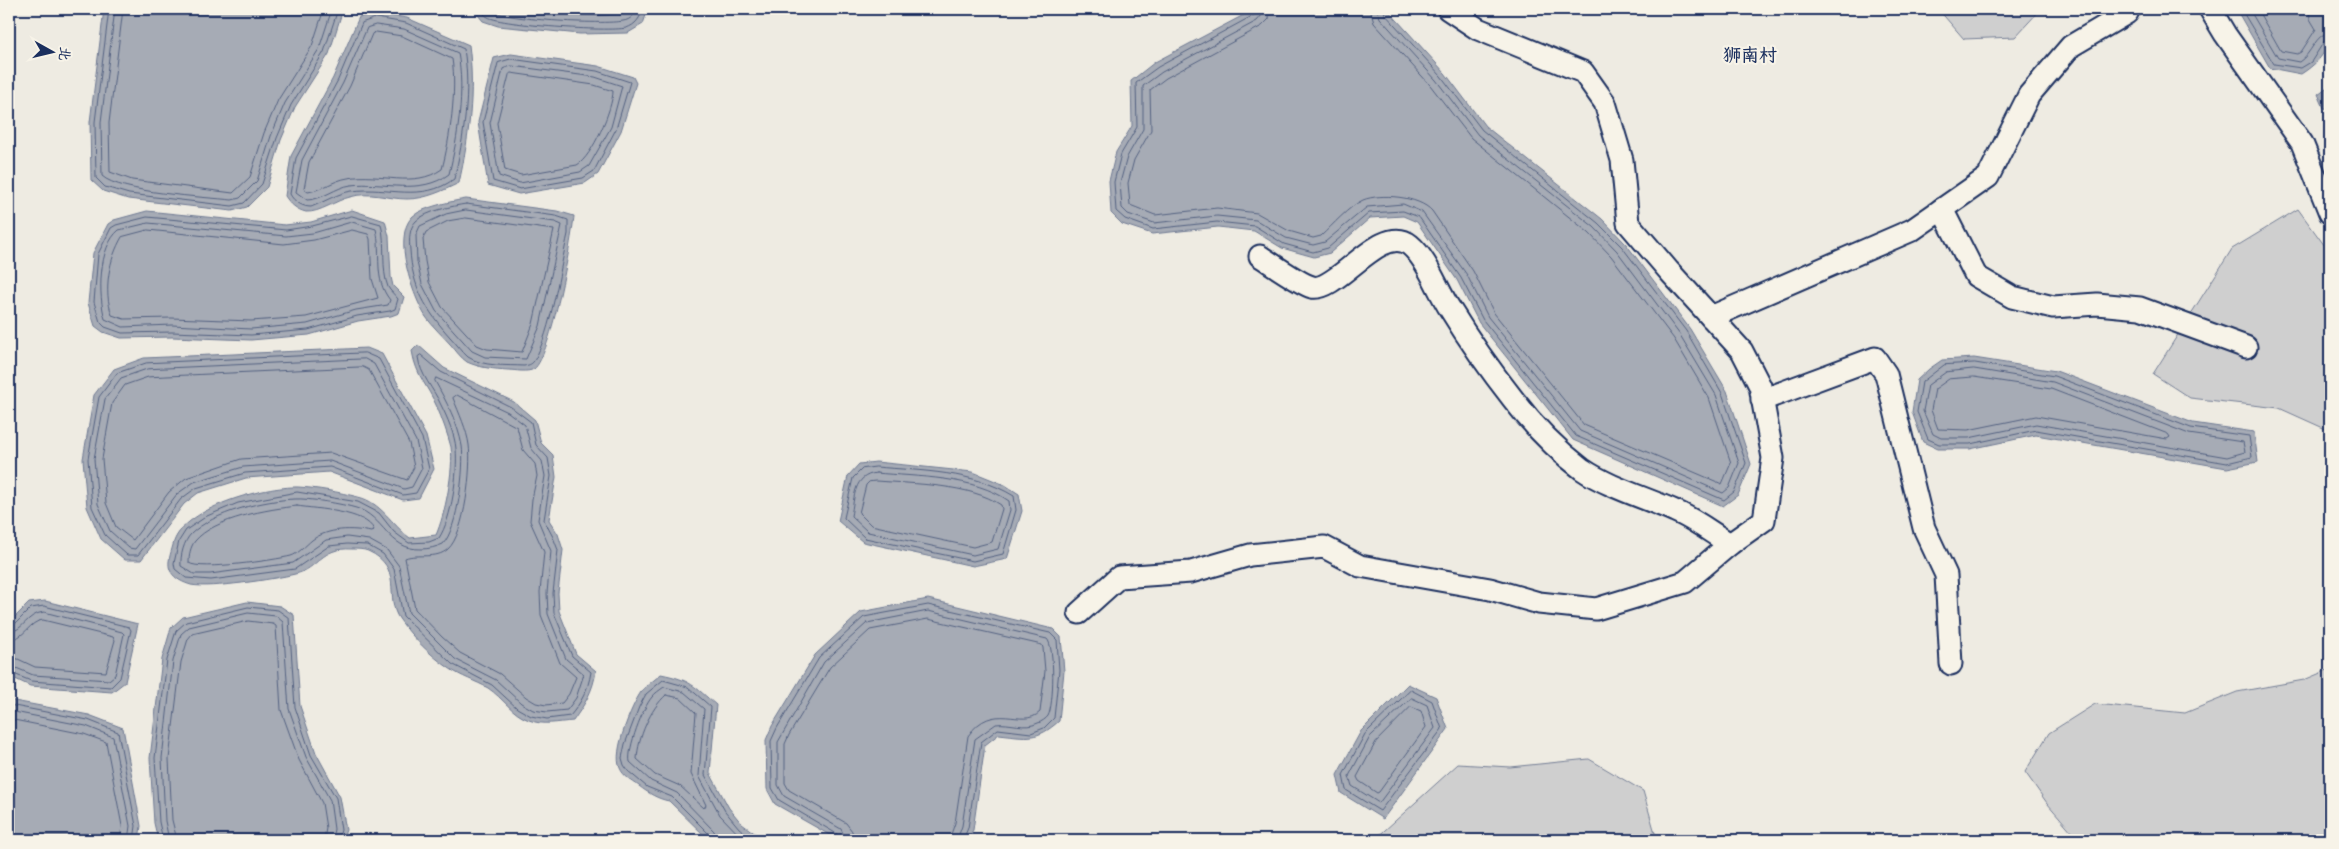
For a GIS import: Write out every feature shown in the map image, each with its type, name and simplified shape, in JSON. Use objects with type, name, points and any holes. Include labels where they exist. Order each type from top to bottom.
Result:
[{"type":"street","points":[[1079,613],[1120,577],[1191,572],[1250,555],[1324,547],[1360,566],[1490,589],[1539,602],[1596,609],[1685,582],[1730,544],[1764,520],[1773,458],[1760,386],[1742,351],[1628,222],[1622,160],[1605,103],[1583,72],[1478,30],[1448,9]]},
{"type":"street","points":[[1711,317],[1912,230],[1988,177],[2029,94],[2071,46],[2127,14],[2129,9]]},
{"type":"street","points":[[2210,9],[2225,34],[2302,143],[2330,213]]},
{"type":"street","points":[[1942,209],[1976,276],[2012,297],[2053,307],[2097,304],[2140,308],[2246,347]]},
{"type":"street","points":[[1260,256],[1312,287],[1324,286],[1377,246],[1396,241],[1410,244],[1424,263],[1450,309],[1502,384],[1541,431],[1583,469],[1623,489],[1678,512],[1730,544]]},
{"type":"street","points":[[1762,400],[1875,358],[1886,374],[1924,528],[1946,575],[1951,664]]},
{"type":"shaded area","points":[[1938,9],[2041,9],[2015,37],[1964,39]]},
{"type":"shaded area","points":[[2298,209],[2330,253],[2330,431],[2279,408],[2190,398],[2153,374],[2232,249]]},
{"type":"shaded area","points":[[2330,669],[2330,840],[2079,840],[2047,803],[2025,772],[2049,733],[2095,704],[2185,713],[2237,692],[2304,680]]},
{"type":"shaded area","points":[[1589,759],[1643,791],[1657,840],[1374,840],[1458,764],[1510,767]]},
{"type":"water","points":[[104,9],[343,9],[329,54],[295,107],[281,140],[267,187],[247,207],[232,211],[128,199],[103,191],[91,180],[90,122]]},
{"type":"water","points":[[473,9],[648,9],[643,24],[628,33],[580,34],[498,26],[483,21]]},
{"type":"water","points":[[1255,9],[1387,9],[1445,73],[1485,126],[1602,219],[1626,244],[1690,329],[1727,391],[1751,464],[1738,495],[1723,506],[1573,440],[1479,323],[1457,280],[1417,222],[1403,216],[1370,218],[1330,253],[1314,257],[1282,248],[1254,231],[1218,227],[1152,234],[1122,224],[1111,213],[1109,181],[1116,152],[1132,126],[1131,81],[1155,62]]},
{"type":"water","points":[[2236,9],[2327,9],[2330,29],[2327,46],[2317,61],[2301,74],[2270,68]]},
{"type":"water","points":[[375,13],[407,18],[469,45],[471,62],[470,114],[466,149],[459,183],[421,198],[400,199],[357,195],[311,212],[303,211],[289,202],[285,196],[291,156],[333,78],[359,17]]},
{"type":"water","points":[[511,54],[598,66],[633,77],[636,83],[621,131],[598,174],[585,183],[519,194],[488,185],[478,122],[494,58]]},
{"type":"water","points":[[2330,85],[2330,109],[2324,108],[2318,94]]},
{"type":"water","points":[[466,199],[557,211],[574,216],[554,321],[541,360],[534,369],[521,371],[492,369],[467,362],[429,321],[416,296],[404,252],[406,226],[412,217],[423,210]]},
{"type":"water","points":[[352,210],[385,221],[389,236],[393,286],[404,297],[399,313],[358,321],[309,335],[251,340],[172,337],[121,338],[103,332],[95,326],[88,303],[93,253],[108,224],[114,220],[147,211],[285,225],[311,222]]},
{"type":"water","points":[[418,345],[444,368],[514,402],[535,420],[541,443],[553,455],[556,477],[549,520],[558,534],[563,550],[558,593],[559,611],[576,654],[596,671],[588,697],[573,721],[540,723],[523,717],[488,688],[458,674],[435,658],[400,620],[393,602],[390,574],[379,558],[368,551],[341,549],[333,551],[310,568],[295,574],[227,585],[191,585],[177,579],[170,569],[169,558],[173,545],[179,532],[191,520],[207,510],[226,502],[266,490],[298,487],[313,488],[358,497],[380,509],[410,538],[436,535],[443,516],[448,492],[452,456],[445,427],[414,360],[412,351]]},
{"type":"water","points":[[367,348],[382,354],[426,436],[434,469],[419,498],[403,500],[329,472],[246,478],[198,493],[184,504],[141,560],[125,560],[101,539],[87,507],[83,459],[94,395],[114,369],[144,358]]},
{"type":"water","points":[[1974,358],[2056,371],[2193,423],[2254,432],[2258,462],[2227,468],[2036,435],[1970,449],[1938,449],[1923,442],[1912,412],[1917,380],[1942,360]]},
{"type":"water","points":[[876,462],[973,472],[1005,485],[1019,494],[1022,511],[1007,559],[973,566],[863,542],[838,521],[848,476],[859,464]]},
{"type":"water","points":[[928,599],[1053,629],[1061,637],[1064,671],[1059,721],[1038,735],[999,734],[985,745],[973,830],[967,840],[840,840],[775,804],[767,789],[766,740],[772,726],[815,655],[861,612]]},
{"type":"water","points":[[45,601],[138,624],[125,682],[112,692],[30,686],[9,676],[9,623],[29,603]]},
{"type":"water","points":[[247,602],[280,606],[294,615],[300,706],[316,753],[340,797],[346,830],[342,840],[158,840],[154,823],[150,758],[162,659],[171,628],[183,617]]},
{"type":"water","points":[[661,674],[686,681],[716,705],[710,773],[729,808],[742,824],[764,840],[709,840],[669,801],[646,791],[621,771],[618,761],[619,751],[628,718],[641,692]]},
{"type":"water","points":[[1408,684],[1436,697],[1448,729],[1383,819],[1341,793],[1337,775],[1361,731]]},
{"type":"water","points":[[9,700],[89,715],[123,728],[141,826],[139,840],[9,840]]},
{"type":"district","name":"狮南村","points":[[1750,54]]}]
